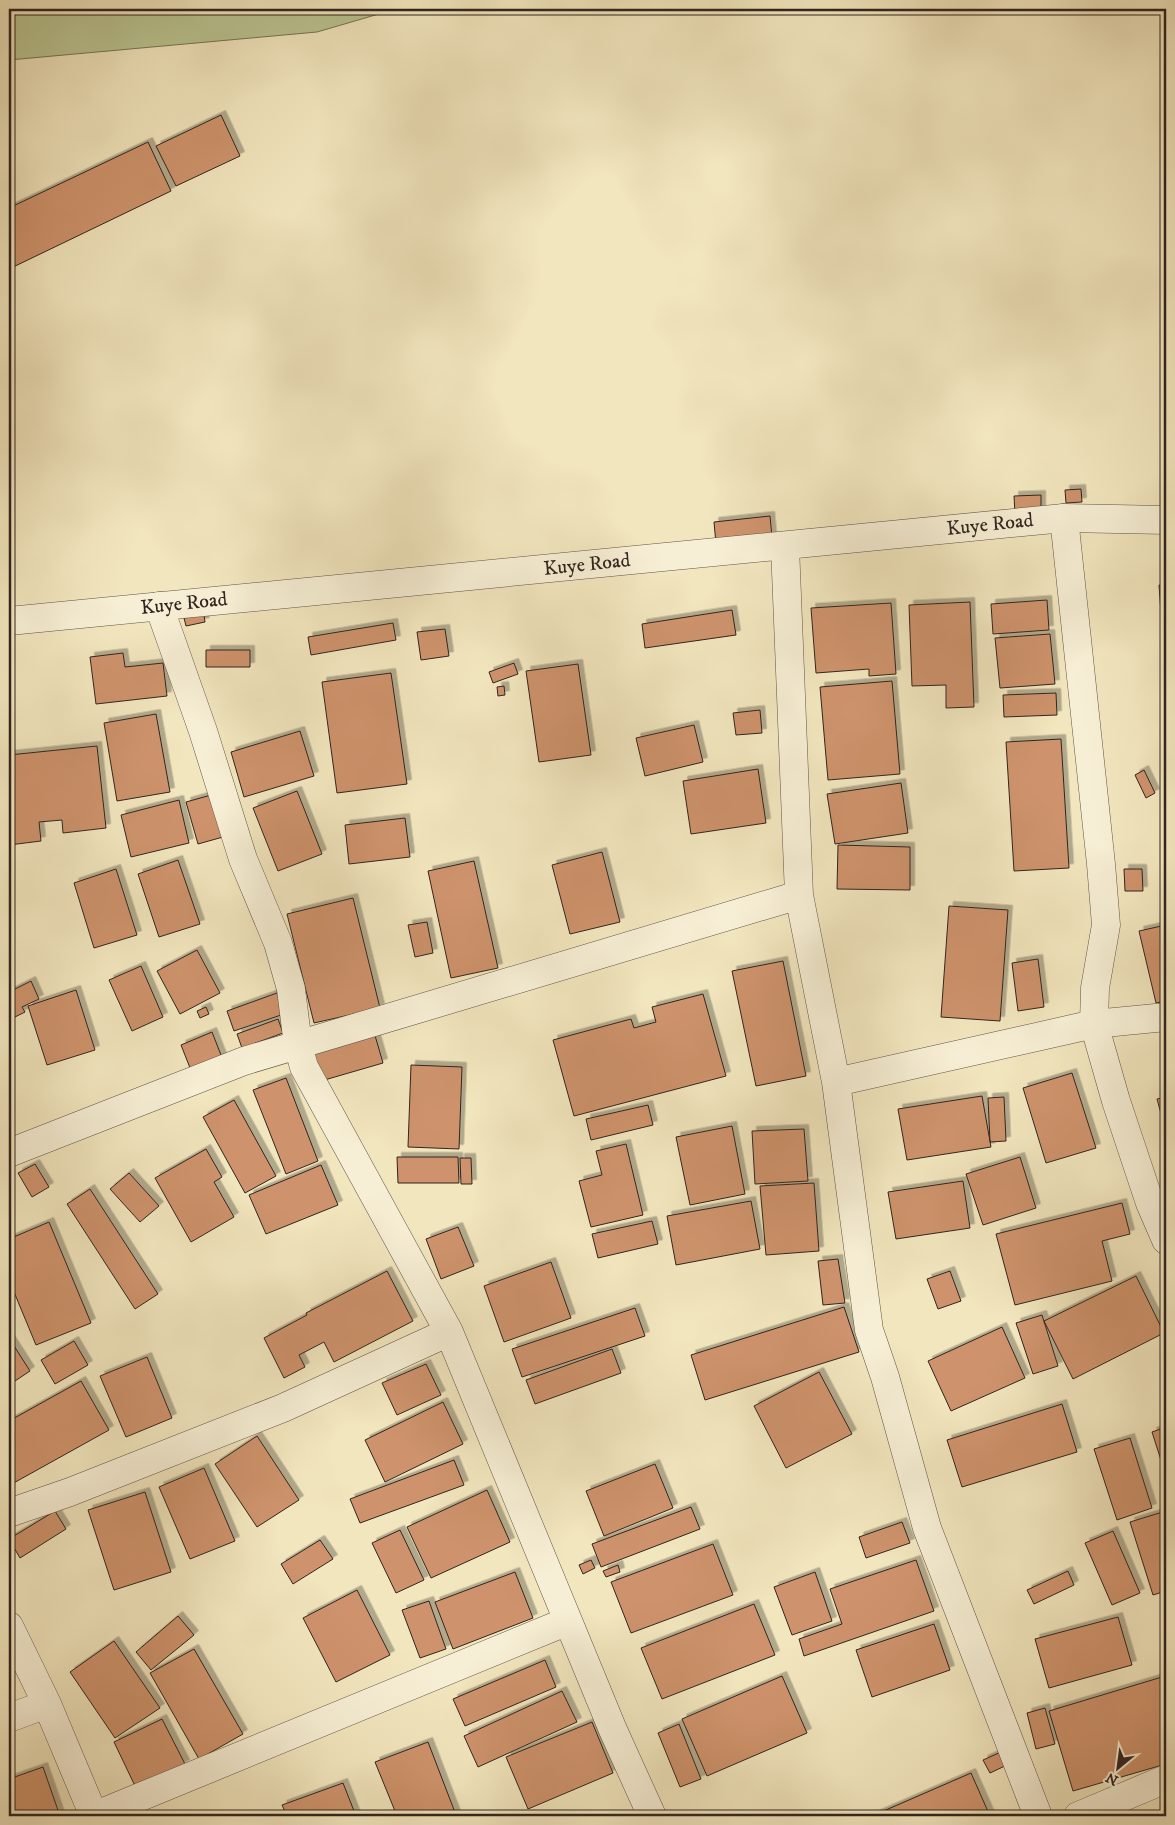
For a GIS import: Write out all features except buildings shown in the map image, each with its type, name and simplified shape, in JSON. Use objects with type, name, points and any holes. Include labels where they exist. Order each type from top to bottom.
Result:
[{"type":"street","name":"Kuye Road","points":[[9,621],[1064,518],[1166,520]]},
{"type":"street","points":[[1064,518],[1106,925],[1095,988],[1094,1024],[1119,1110],[1150,1203],[1166,1240]]},
{"type":"street","points":[[785,546],[799,894],[836,1082],[869,1330],[885,1376],[927,1528],[1038,1816]]},
{"type":"street","points":[[159,606],[203,731],[243,858],[278,943],[291,990],[298,1045],[304,1067],[450,1332],[613,1730],[652,1816]]},
{"type":"street","points":[[9,1153],[244,1061],[799,894]]},
{"type":"street","points":[[836,1082],[1094,1024],[1166,1017]]},
{"type":"street","points":[[9,1513],[70,1492],[283,1408],[450,1332]]},
{"type":"street","points":[[9,1626],[47,1704],[94,1816],[568,1621]]},
{"type":"street","points":[[9,1718],[47,1704]]},
{"type":"street","points":[[1078,1816],[1166,1778]]},
{"type":"green space","points":[[9,9],[396,9],[317,32],[9,60]]}]
